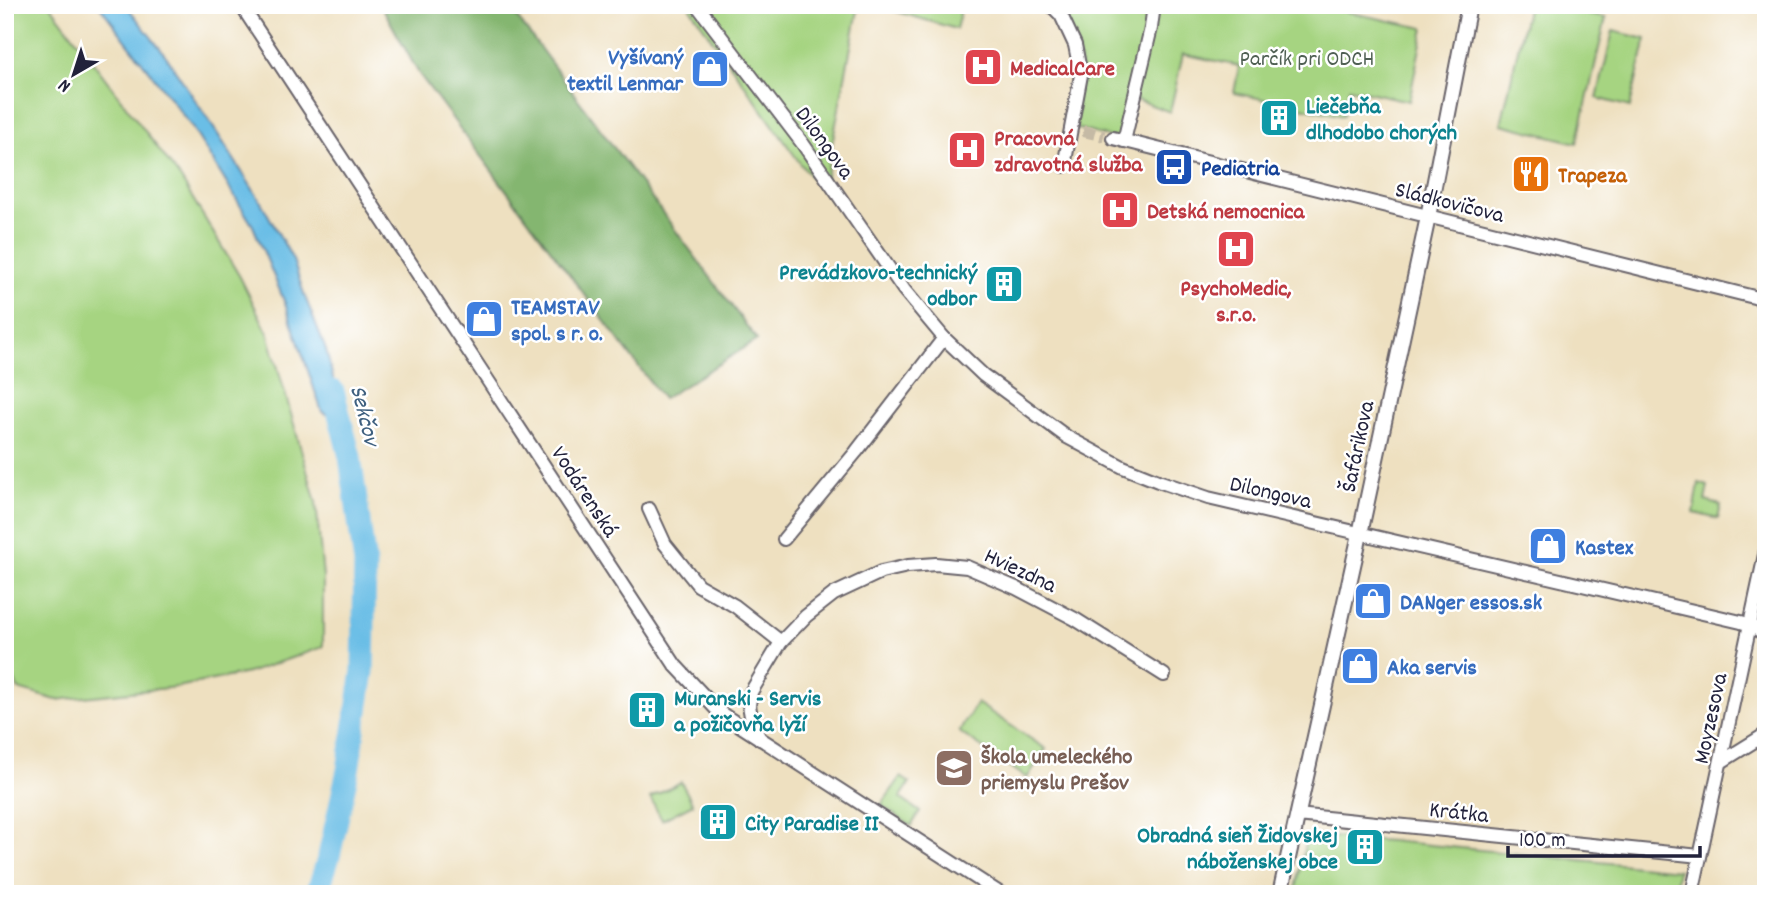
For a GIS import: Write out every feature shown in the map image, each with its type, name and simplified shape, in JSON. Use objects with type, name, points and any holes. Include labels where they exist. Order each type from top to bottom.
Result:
[{"type":"street","name":"Vodárenská","points":[[241,5],[675,665],[719,712],[1001,894]]},
{"type":"street","name":"Dilongova","points":[[697,5],[803,144],[904,290],[944,338],[983,375],[1081,445],[1123,467],[1208,498],[1751,625]]},
{"type":"street","points":[[1051,5],[1060,15],[1075,45],[1081,75],[1077,130],[1064,166]]},
{"type":"street","name":"Sládkovičova","points":[[1154,5],[1151,28],[1118,139],[1766,300]]},
{"type":"street","name":"Šafárikova","points":[[1280,894],[1428,217],[1469,5]]},
{"type":"street","points":[[784,539],[856,452],[944,338]]},
{"type":"street","points":[[649,509],[665,544],[698,585],[735,606],[781,642]]},
{"type":"street","name":"Moyzesova","points":[[1692,894],[1766,550]]},
{"type":"street","name":"Hviezdna","points":[[760,739],[752,722],[749,705],[751,692],[781,642],[834,594],[881,572],[908,566],[936,564],[967,568],[1016,588],[1076,619],[1164,676]]},
{"type":"street","points":[[1751,625],[1766,635]]},
{"type":"street","points":[[1721,762],[1766,734]]},
{"type":"street","name":"Krátka","points":[[1297,815],[1700,856]]},
{"type":"green space","points":[[5,5],[50,5],[181,179],[240,277],[268,333],[316,502],[323,577],[323,647],[248,673],[177,687],[56,700],[18,689],[5,657]]},
{"type":"green space","points":[[381,5],[508,5],[757,340],[663,399],[419,74]]},
{"type":"green space","points":[[688,5],[859,5],[823,191],[802,166]]},
{"type":"green space","points":[[874,5],[962,5],[956,29]]},
{"type":"green space","name":"Parčík pri ODCH","points":[[1047,5],[1314,5],[1424,28],[1409,101],[1349,88],[1343,116],[1234,93],[1239,66],[1183,54],[1170,112],[1135,99],[1124,141],[1071,127],[1082,74],[1077,46]]},
{"type":"green space","points":[[1528,5],[1542,5],[1606,18],[1577,143],[1501,124]]},
{"type":"green space","points":[[1613,31],[1646,39],[1630,107],[1597,98]]},
{"type":"green space","points":[[1699,483],[1708,486],[1705,501],[1721,505],[1718,519],[1694,513]]},
{"type":"green space","points":[[977,703],[1046,749],[1027,778],[959,732]]},
{"type":"green space","points":[[901,777],[910,783],[900,798],[920,812],[911,826],[881,805]]},
{"type":"green space","points":[[681,782],[693,804],[662,820],[650,798]]},
{"type":"green space","points":[[1307,835],[1678,870],[1674,894],[1295,894]]},
{"type":"water","points":[[99,5],[126,5],[166,56],[261,202],[293,260],[326,350],[344,422],[322,412],[285,303],[253,226],[191,126]]},
{"type":"waterway","name":"Sekčov","points":[[317,894],[329,856],[348,770],[363,671],[365,564],[350,457],[333,391]]},
{"type":"tunnel","points":[[1083,131],[1104,136]]},
{"type":"place","name":"MedicalCare","points":[[983,67]]},
{"type":"place","name":"Vyšívaný textil Lenmar","points":[[710,69]]},
{"type":"place","name":"Liečebňa dlhodobo chorých","points":[[1279,118]]},
{"type":"place","name":"Pracovná zdravotná služba","points":[[967,150]]},
{"type":"place","name":"Pediatria","points":[[1174,167]]},
{"type":"place","name":"Trapeza","points":[[1531,174]]},
{"type":"place","name":"Detská nemocnica","points":[[1120,210]]},
{"type":"place","name":"PsychoMedic, s.r.o.","points":[[1236,249]]},
{"type":"place","name":"Prevádzkovo‑technický odbor","points":[[1004,284]]},
{"type":"place","name":"TEAMSTAV spol. s r. o.","points":[[484,319]]},
{"type":"place","name":"Kastex","points":[[1548,546]]},
{"type":"place","name":"DANger essos.sk","points":[[1373,601]]},
{"type":"place","name":"Aka servis","points":[[1360,666]]},
{"type":"place","name":"Muranski - Servis a požičovňa lyží","points":[[647,710]]},
{"type":"place","name":"Škola umeleckého priemyslu Prešov","points":[[954,768]]},
{"type":"place","name":"City Paradise II","points":[[718,822]]},
{"type":"place","name":"Obradná sieň Židovskej náboženskej obce","points":[[1365,847]]}]
